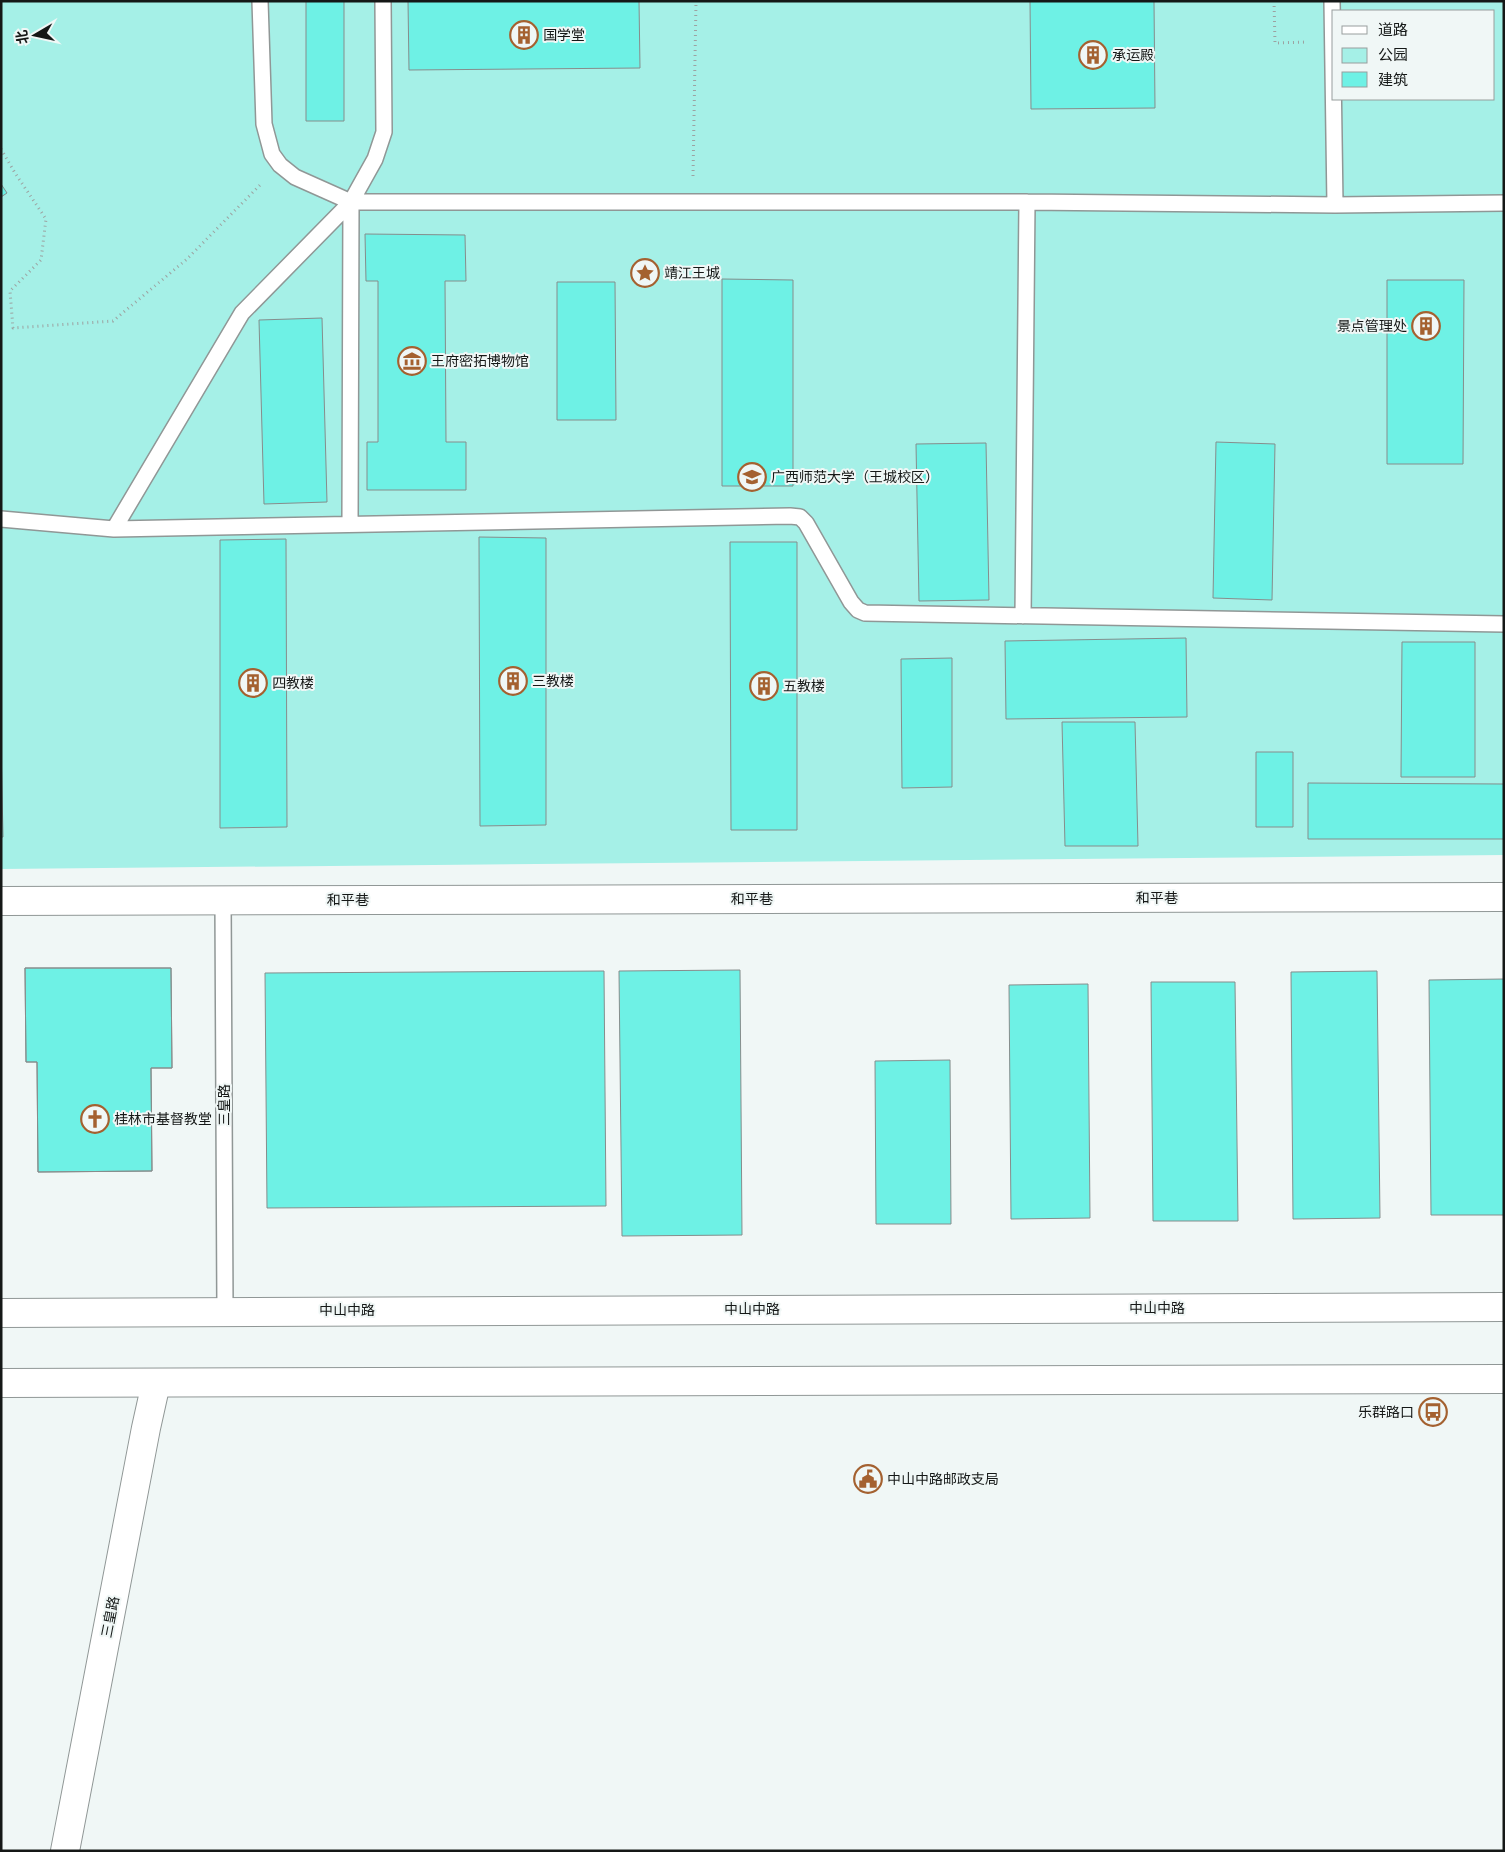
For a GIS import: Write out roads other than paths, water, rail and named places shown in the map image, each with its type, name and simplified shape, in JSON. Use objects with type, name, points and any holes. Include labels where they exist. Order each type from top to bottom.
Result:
[{"type":"main road","name":"和平巷","points":[[1,901],[1504,897]]},
{"type":"main road","name":"中山中路","points":[[1,1313],[1504,1307]]},
{"type":"main road","points":[[1,1383],[1504,1379]]},
{"type":"main road","name":"三皇路","points":[[65,1851],[156,1383]]},
{"type":"lane","points":[[260,1],[264,124],[268,143],[280,165],[295,177],[351,202],[1027,202],[1335,205],[1504,203]]},
{"type":"lane","points":[[114,529],[242,313],[351,202],[375,158],[384,132],[383,1]]},
{"type":"lane","points":[[1332,10],[1332,41]]},
{"type":"lane","points":[[1333,100],[1335,205]]},
{"type":"lane","points":[[350,524],[351,202]]},
{"type":"lane","points":[[1024,616],[1027,202]]},
{"type":"lane","points":[[1,519],[114,529],[798,517],[806,524],[850,602],[862,612],[1504,624]]},
{"type":"lane","name":"三皇路","points":[[223,900],[225,1311]]},
{"type":"place","name":"国学堂","points":[[524,35]]},
{"type":"place","name":"承运殿","points":[[1093,55]]},
{"type":"place","name":"靖江王城","points":[[645,273]]},
{"type":"place","name":"景点管理处","points":[[1426,326]]},
{"type":"place","name":"王府密拓博物馆","points":[[412,361]]},
{"type":"place","name":"广西师范大学（王城校区）","points":[[752,477]]},
{"type":"place","name":"三教楼","points":[[513,681]]},
{"type":"place","name":"四教楼","points":[[253,683]]},
{"type":"place","name":"五教楼","points":[[764,686]]},
{"type":"place","name":"桂林市基督教堂","points":[[95,1119]]},
{"type":"place","name":"乐群路口","points":[[1433,1412]]},
{"type":"place","name":"中山中路邮政支局","points":[[868,1479]]}]
